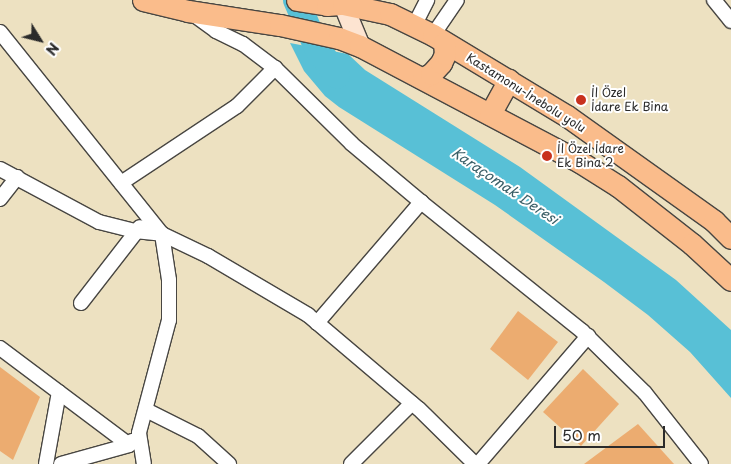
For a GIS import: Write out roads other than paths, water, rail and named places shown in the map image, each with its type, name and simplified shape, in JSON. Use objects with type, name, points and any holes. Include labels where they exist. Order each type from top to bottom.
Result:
[{"type":"main road","points":[[143,0],[188,11],[280,25],[339,38],[360,46],[580,162],[618,186],[698,250],[731,280]]},
{"type":"main road","name":"Kastamonu-İnebolu yolu","points":[[297,0],[386,7],[414,26],[509,80],[567,116],[714,221],[731,238]]},
{"type":"main road","points":[[337,3],[360,46]]},
{"type":"main road","points":[[422,78],[431,74],[441,63],[445,54],[439,39]]},
{"type":"main road","points":[[490,114],[509,80]]},
{"type":"street","points":[[414,26],[427,0]]},
{"type":"street","points":[[439,39],[456,0]]},
{"type":"street","points":[[720,2],[731,21]]},
{"type":"street","points":[[188,11],[216,31],[243,44],[275,68],[352,144],[588,336],[645,393],[701,464]]},
{"type":"street","points":[[0,32],[162,234],[169,280],[168,320],[139,433],[129,445],[61,464]]},
{"type":"street","points":[[122,183],[237,106],[275,68]]},
{"type":"street","points":[[0,169],[100,222],[135,231],[162,234],[248,278],[317,323],[412,403],[476,464],[588,336]]},
{"type":"street","points":[[0,199],[17,177]]},
{"type":"street","points":[[317,323],[421,202]]},
{"type":"street","points":[[82,303],[135,231],[151,219]]},
{"type":"street","points":[[0,348],[129,445]]},
{"type":"street","points":[[46,464],[59,392]]},
{"type":"street","points":[[351,464],[412,403]]},
{"type":"street","points":[[146,410],[198,436],[229,464]]},
{"type":"street","points":[[139,433],[144,464]]},
{"type":"water","points":[[290,43],[348,54],[365,70],[520,167],[676,280],[731,330],[731,398],[690,352],[648,315],[604,282],[495,205],[339,107],[325,96],[304,71]]},
{"type":"waterway","name":"Karaçomak Deresi","points":[[296,0],[317,48],[337,76]]},
{"type":"place","name":"İl Özel İdare Ek Bina","points":[[581,100]]},
{"type":"place","name":"İl Özel İdare Ek Bina 2","points":[[547,156]]}]
